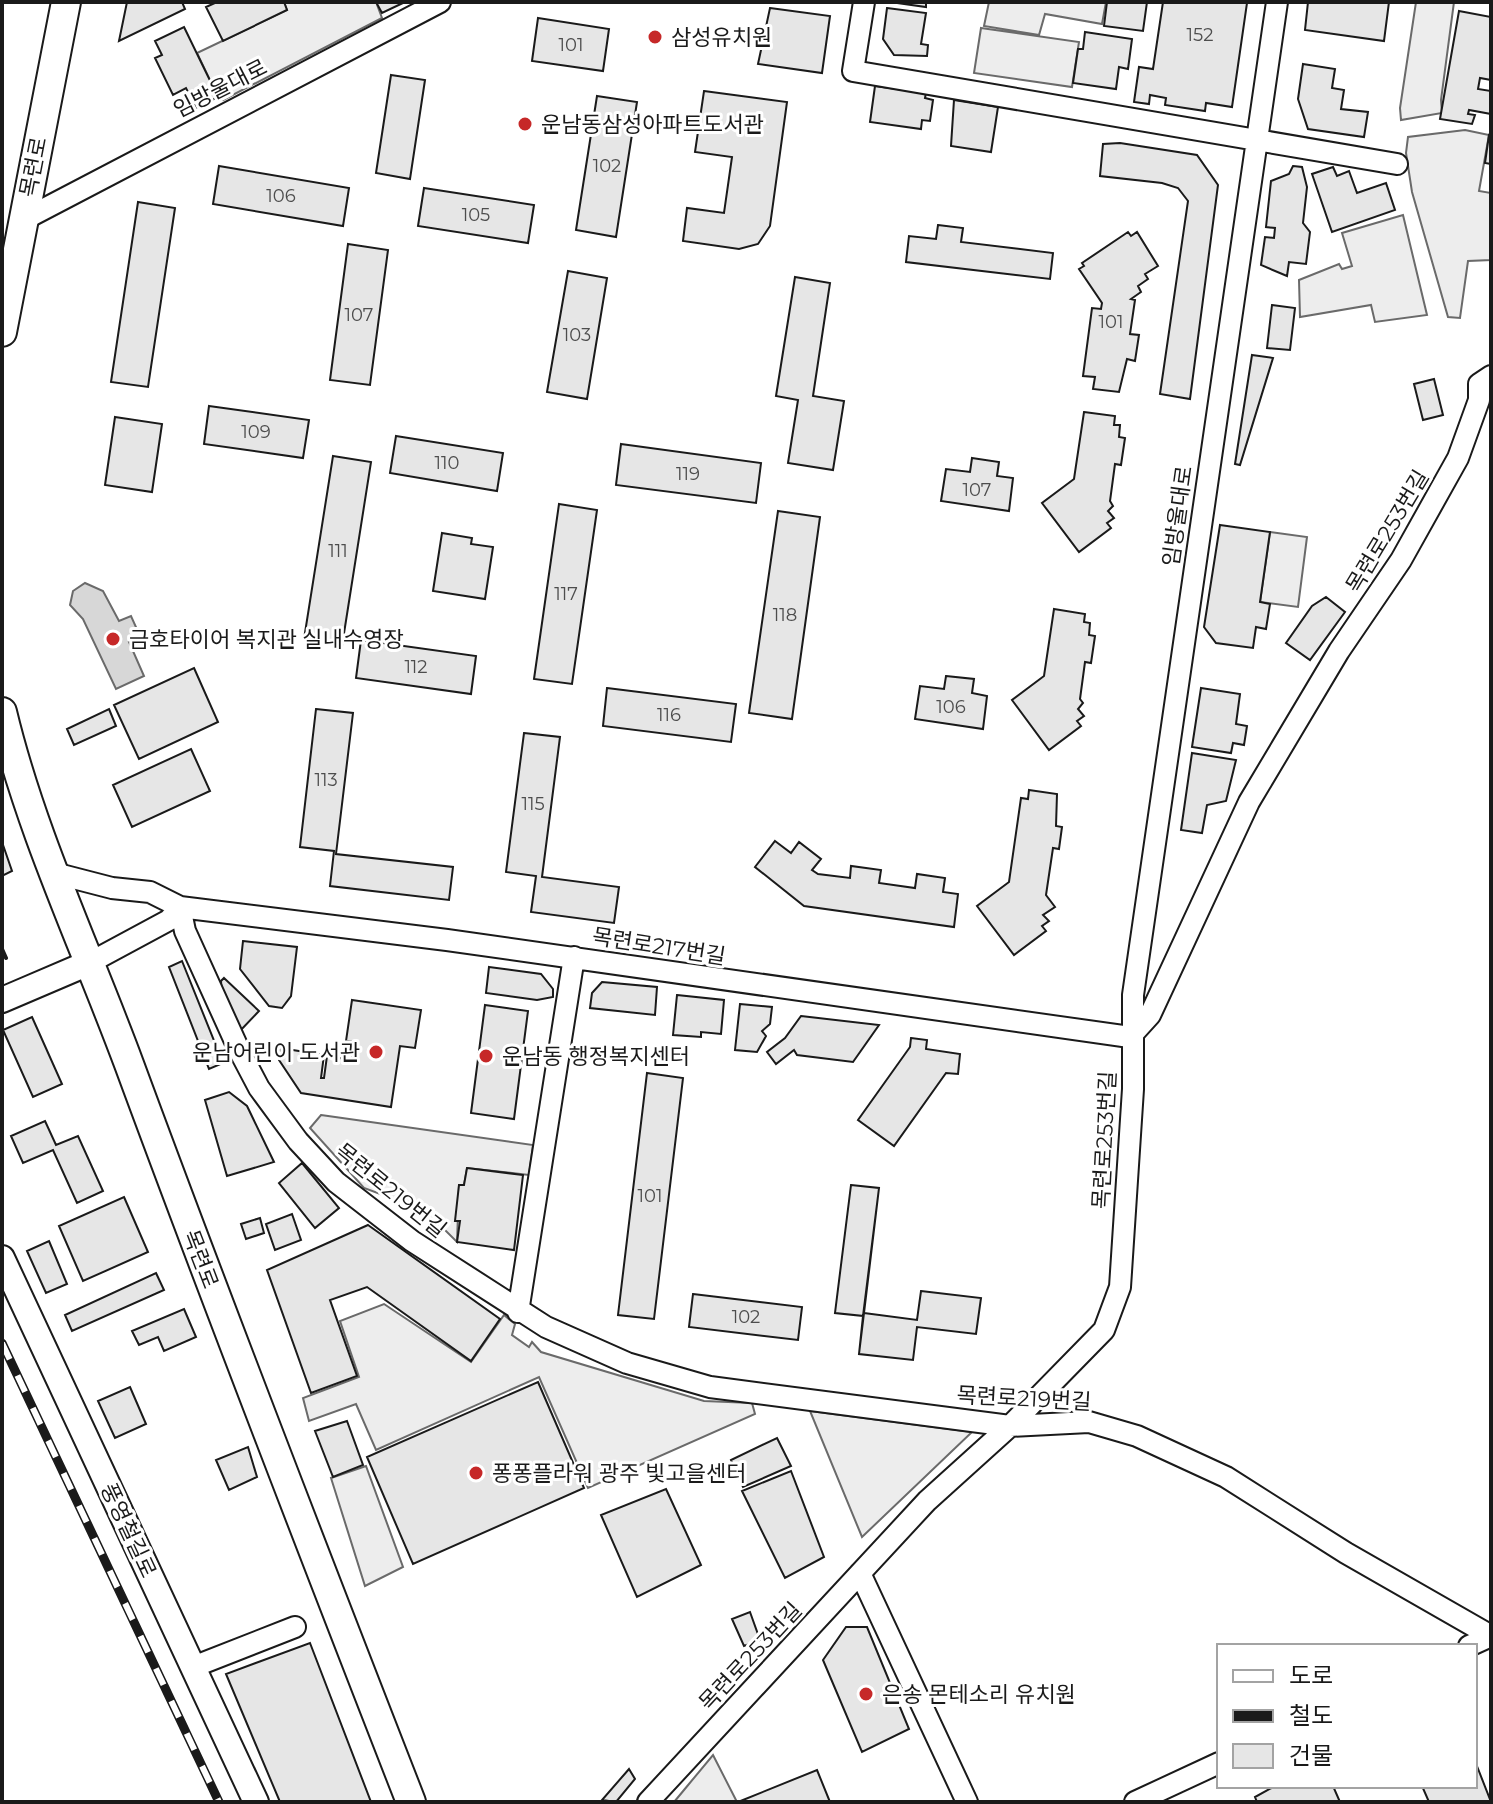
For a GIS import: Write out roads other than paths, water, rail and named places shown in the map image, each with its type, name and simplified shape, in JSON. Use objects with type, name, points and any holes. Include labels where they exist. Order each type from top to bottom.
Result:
[{"type":"main road","name":"목련로","points":[[2,332],[66,2]]},
{"type":"main road","name":"목련로","points":[[2,712],[54,873],[91,962],[240,1363],[411,1802]]},
{"type":"street","name":"임방울대로","points":[[23,220],[440,2]]},
{"type":"street","points":[[864,2],[853,71],[1397,164]]},
{"type":"street","name":"임방울대로","points":[[1130,1037],[1145,904],[1277,2]]},
{"type":"street","name":"목련로253번길","points":[[648,1802],[927,1501],[1010,1426],[1104,1330],[1120,1287],[1133,1089],[1130,1037],[1150,1015],[1249,802],[1339,651],[1401,560],[1458,458],[1485,380]]},
{"type":"street","name":"목련로217번길","points":[[54,873],[112,888],[150,892],[180,907],[574,957],[1130,1037]]},
{"type":"street","points":[[2,1000],[91,962],[169,920],[180,907]]},
{"type":"street","name":"목련로219번길","points":[[180,907],[185,931],[239,1050],[259,1088],[298,1141],[336,1182],[372,1211],[518,1312],[572,1341],[627,1363],[710,1387],[1010,1426],[1089,1422],[1137,1436],[1226,1477],[1346,1553],[1491,1636],[1473,1644]]},
{"type":"street","points":[[518,1312],[574,957]]},
{"type":"street","name":"풍영철길로","points":[[2,1258],[256,1802]]},
{"type":"street","points":[[860,1573],[967,1802]]},
{"type":"street","points":[[193,1667],[295,1627]]},
{"type":"street","points":[[1135,1802],[1217,1764]]},
{"type":"railway","points":[[2,1343],[219,1802]]},
{"type":"place","name":"삼성유치원","points":[[655,37]]},
{"type":"place","name":"운남동삼성아파트도서관","points":[[525,124]]},
{"type":"place","name":"금호타이어 복지관 실내수영장","points":[[113,639]]},
{"type":"place","name":"운남어린이 도서관","points":[[376,1052]]},
{"type":"place","name":"운남동 행정복지센터","points":[[486,1056]]},
{"type":"place","name":"퐁퐁플라워 광주 빛고을센터","points":[[476,1473]]},
{"type":"place","name":"은송 몬테소리 유치원","points":[[866,1694]]}]
